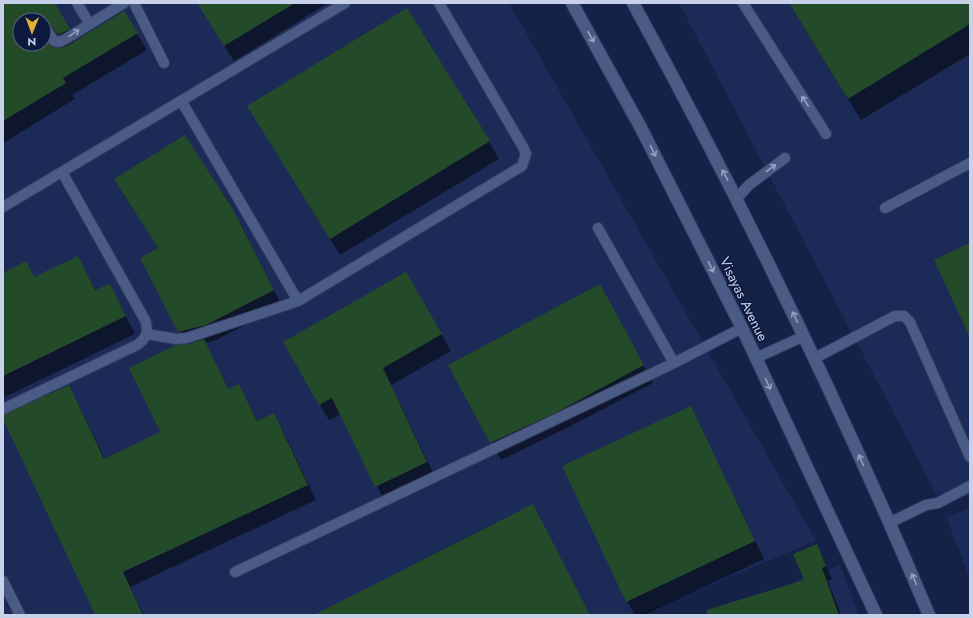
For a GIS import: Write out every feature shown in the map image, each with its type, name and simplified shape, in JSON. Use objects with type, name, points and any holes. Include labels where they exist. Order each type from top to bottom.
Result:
[{"type":"main road","name":"Visayas Avenue","points":[[572,3],[641,128],[742,328],[876,615]]},
{"type":"main road","points":[[633,3],[736,198],[815,358],[929,615]]},
{"type":"lane","points":[[77,3],[89,23]]},
{"type":"lane","points":[[52,38],[54,41],[58,42],[64,40],[89,23],[124,3]]},
{"type":"lane","points":[[134,3],[164,63]]},
{"type":"lane","points":[[3,207],[182,102],[345,3]]},
{"type":"lane","points":[[147,334],[176,339],[187,338],[298,301],[517,171],[525,160],[523,147],[439,3]]},
{"type":"lane","points":[[743,3],[826,134]]},
{"type":"lane","points":[[182,102],[298,301]]},
{"type":"lane","points":[[736,198],[749,185],[785,158]]},
{"type":"lane","points":[[885,208],[970,163]]},
{"type":"lane","points":[[3,409],[137,345],[143,341],[147,334],[145,320],[62,172]]},
{"type":"lane","points":[[598,228],[674,363]]},
{"type":"lane","points":[[815,358],[895,316],[904,316],[910,322],[970,457]]},
{"type":"lane","points":[[235,572],[674,363],[742,328]]},
{"type":"lane","points":[[756,358],[804,336]]},
{"type":"lane","points":[[889,523],[926,505],[938,503],[970,486]]},
{"type":"lane","points":[[3,581],[20,615]]},
{"type":"shaded area","points":[[3,3],[509,3],[816,541],[638,615],[3,615]]},
{"type":"shaded area","points":[[679,3],[970,3],[970,495],[942,505]]},
{"type":"shaded area","points":[[970,508],[970,579],[946,517]]},
{"type":"shaded area","points":[[840,565],[859,615],[808,615],[795,581]]},
{"type":"building","points":[[3,3],[55,3],[70,29],[58,35],[52,27],[52,12],[12,12],[12,52],[52,52],[52,47],[60,48],[67,46],[124,11],[138,33],[63,78],[66,83],[3,121]]},
{"type":"building","points":[[197,3],[295,3],[224,46]]},
{"type":"building","points":[[789,3],[970,3],[970,24],[848,99]]},
{"type":"building","points":[[407,8],[490,141],[330,239],[247,106]]},
{"type":"building","points":[[185,135],[232,208],[274,290],[206,325],[178,332],[140,258],[158,248],[114,179]]},
{"type":"building","points":[[970,243],[970,338],[934,260]]},
{"type":"building","points":[[78,256],[95,290],[110,284],[126,316],[3,376],[3,273],[26,261],[34,277]]},
{"type":"building","points":[[406,272],[442,334],[383,368],[427,462],[375,487],[332,398],[319,405],[283,342]]},
{"type":"building","points":[[600,284],[644,365],[557,412],[490,443],[448,365]]},
{"type":"building","points":[[204,339],[228,389],[239,384],[257,421],[274,413],[308,485],[123,572],[143,615],[95,615],[3,419],[3,415],[69,385],[104,459],[160,432],[129,368],[176,345],[189,344]]},
{"type":"building","points":[[691,406],[755,541],[626,602],[562,466]]},
{"type":"building","points":[[533,504],[590,615],[314,615]]},
{"type":"building","points":[[817,544],[826,566],[822,568],[839,615],[707,615],[707,610],[804,580],[793,554]]}]
